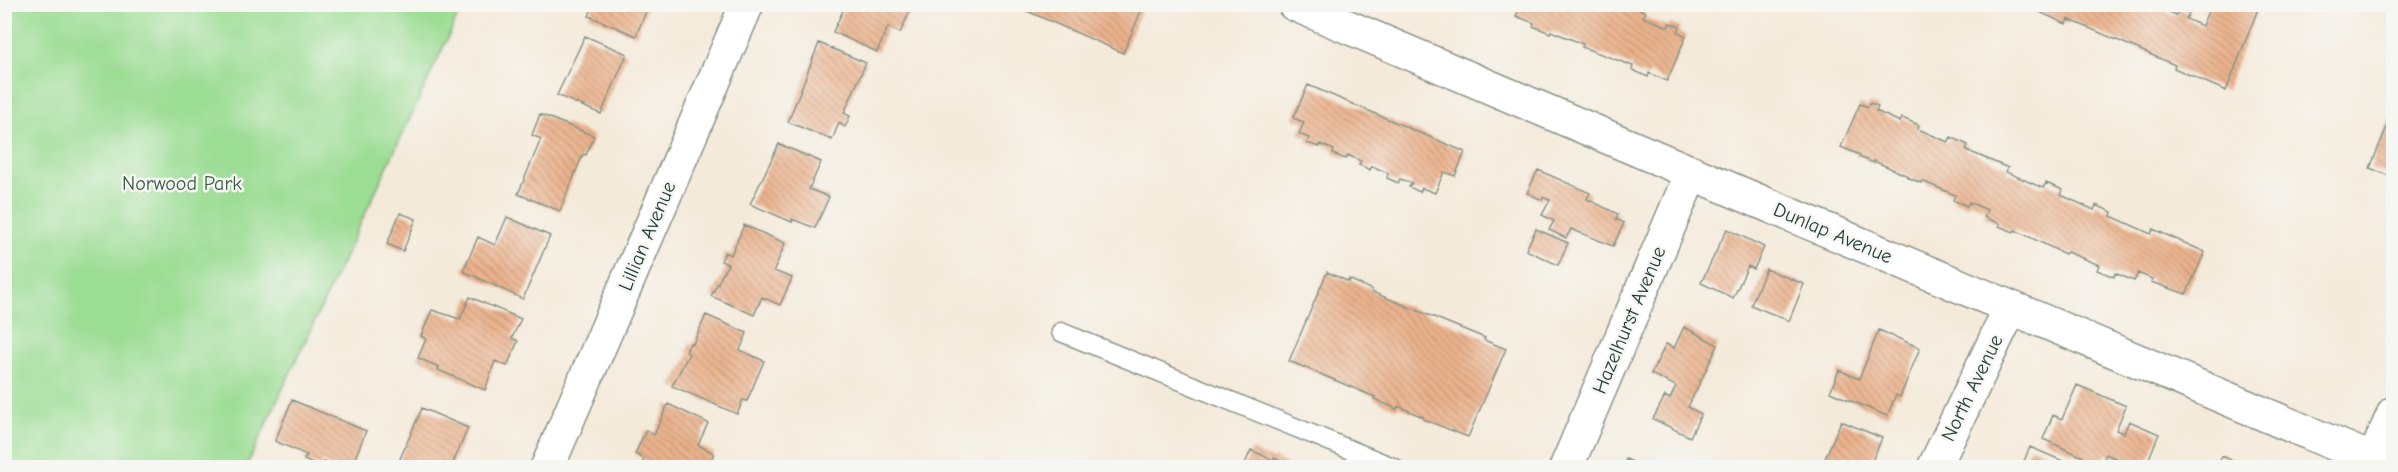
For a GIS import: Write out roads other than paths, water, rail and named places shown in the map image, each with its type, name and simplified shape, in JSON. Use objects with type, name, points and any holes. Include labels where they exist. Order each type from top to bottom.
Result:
[{"type":"street","name":"Lillian Avenue","points":[[547,468],[747,4]]},
{"type":"street","name":"Dunlap Avenue","points":[[1294,4],[1692,172],[2371,464]]},
{"type":"street","name":"Hazelhurst Avenue","points":[[1566,468],[1692,172]]},
{"type":"street","name":"North Avenue","points":[[1934,468],[2010,309]]},
{"type":"street","points":[[2371,464],[2394,413]]},
{"type":"lane","points":[[1061,332],[1395,468]]},
{"type":"park label","name":"Norwood Park","points":[[182,183]]}]
